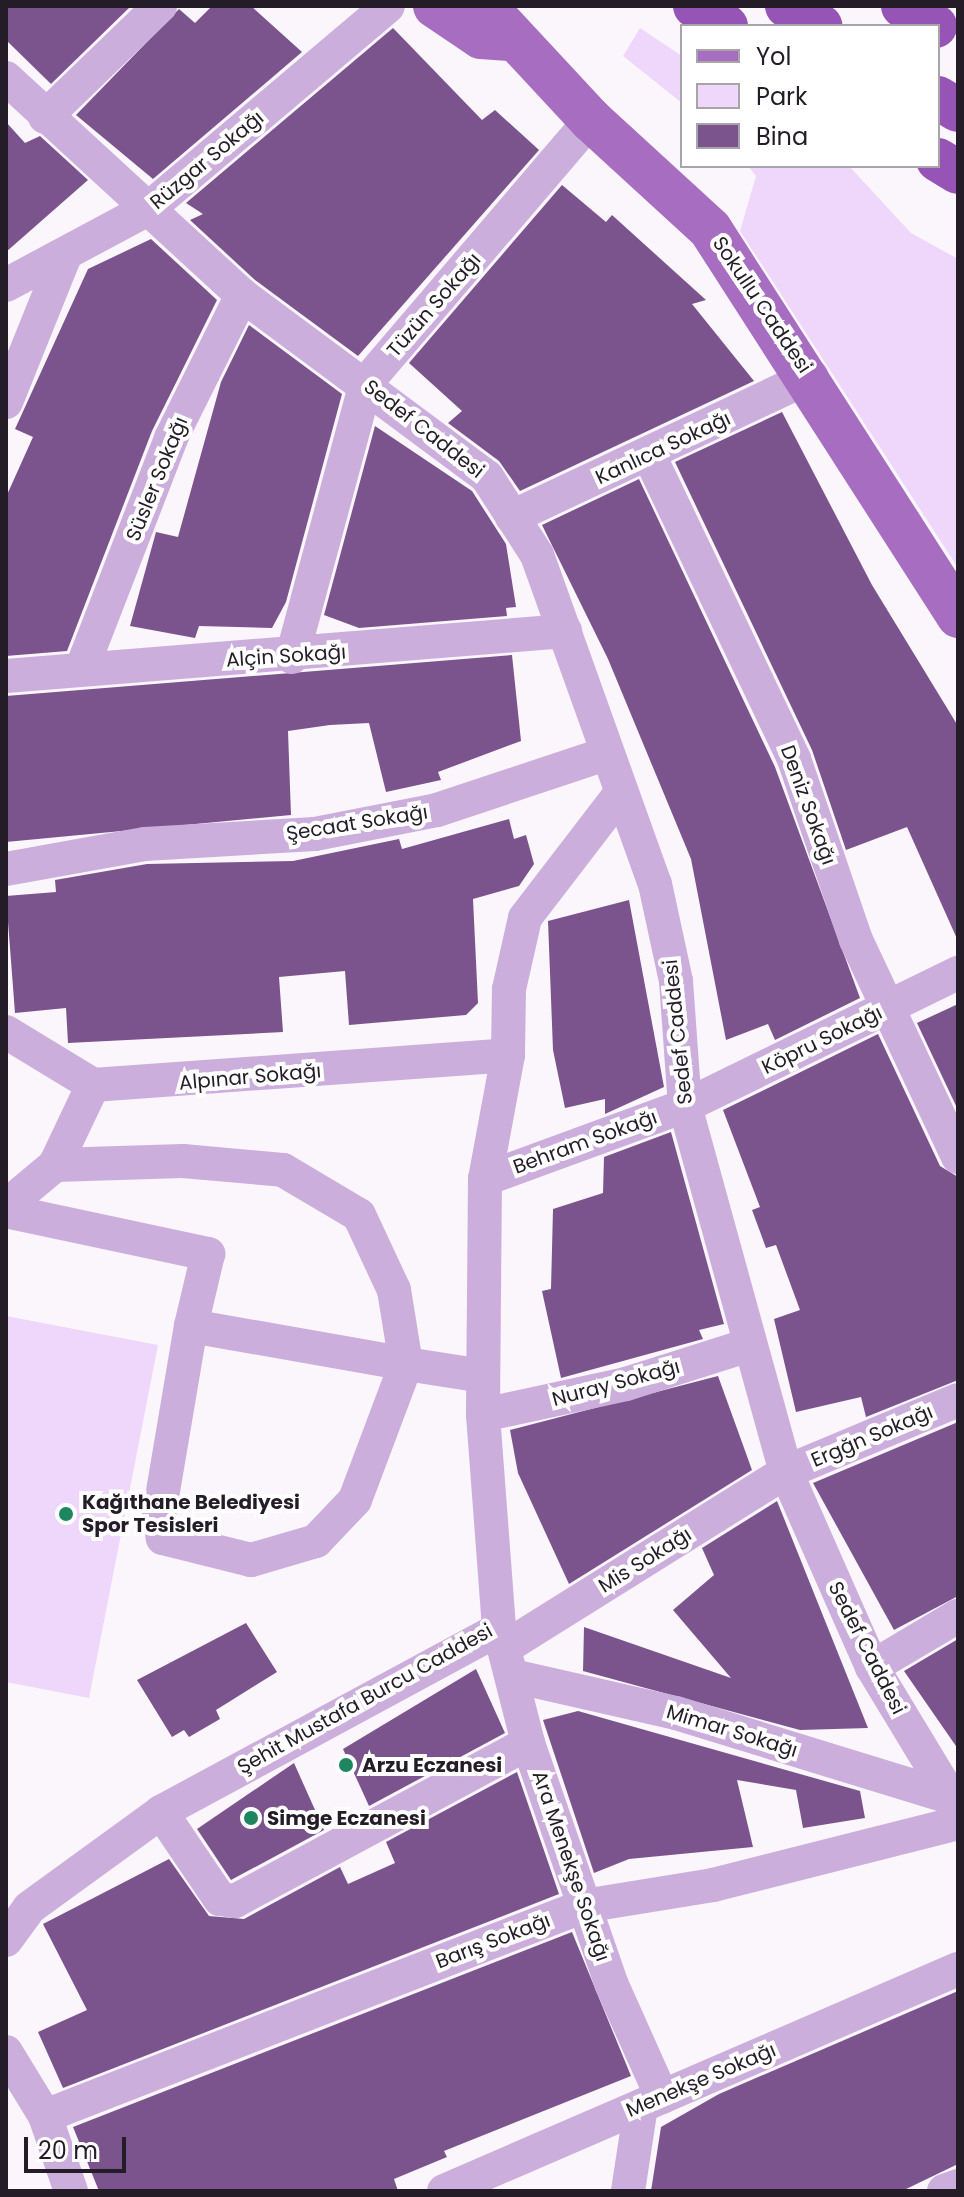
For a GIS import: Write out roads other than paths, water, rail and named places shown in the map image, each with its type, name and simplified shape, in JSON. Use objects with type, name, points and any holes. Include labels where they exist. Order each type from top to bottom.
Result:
[{"type":"highway","points":[[695,6],[723,24]]},
{"type":"highway","points":[[787,6],[817,24]]},
{"type":"highway","points":[[903,6],[932,24]]},
{"type":"highway","points":[[940,29],[958,40]]},
{"type":"highway","points":[[940,99],[958,110]]},
{"type":"highway","points":[[940,161],[958,172]]},
{"type":"main road","name":"Sokullu Caddesi","points":[[435,6],[481,37],[498,23],[591,120],[710,229],[811,376],[958,616]]},
{"type":"street","points":[[45,117],[160,6]]},
{"type":"street","name":"Rüzgar Sokağı","points":[[6,285],[64,258],[148,209],[388,6]]},
{"type":"street","name":"Sedef Caddesi","points":[[6,78],[242,295],[366,383],[487,477],[537,555],[605,754],[655,884],[676,981],[685,1106],[786,1472],[872,1667],[956,1805]]},
{"type":"street","name":"Tüzün Sokağı","points":[[292,657],[366,383],[591,120]]},
{"type":"street","points":[[6,402],[64,258]]},
{"type":"street","name":"Süsler Sokağı","points":[[82,668],[171,438],[242,295]]},
{"type":"street","name":"Kanlıca Sokağı","points":[[512,517],[650,457],[811,376]]},
{"type":"street","name":"Deniz Sokağı","points":[[650,457],[794,759],[887,1009],[958,1157]]},
{"type":"street","name":"Alçin Sokağı","points":[[6,676],[82,668],[292,657],[565,631]]},
{"type":"street","name":"Şecaat Sokağı","points":[[6,869],[145,844],[315,834],[437,810],[605,754]]},
{"type":"street","name":"Şehit Mustafa Burcu Caddesi","points":[[6,1940],[18,1906],[161,1812],[505,1651],[483,1415],[483,1376],[485,1179],[508,1055],[509,989],[525,918],[620,794]]},
{"type":"street","name":"Köpru Sokağı","points":[[685,1106],[958,973]]},
{"type":"street","points":[[6,1032],[93,1085],[55,1165],[6,1209]]},
{"type":"street","name":"Alpınar Sokağı","points":[[93,1085],[508,1055]]},
{"type":"street","name":"Behram Sokağı","points":[[485,1179],[685,1106]]},
{"type":"street","points":[[6,1209],[208,1254],[191,1326],[159,1515],[163,1538],[234,1559],[297,1549],[339,1522],[358,1493],[406,1364],[394,1290],[359,1215],[283,1170],[183,1161],[55,1165]]},
{"type":"street","points":[[191,1326],[483,1376]]},
{"type":"street","name":"Nuray Sokağı","points":[[483,1415],[626,1384],[749,1345]]},
{"type":"street","name":"Ergğn Sokağı","points":[[786,1472],[958,1400]]},
{"type":"street","name":"Mis Sokağı","points":[[505,1651],[786,1472]]},
{"type":"street","points":[[872,1667],[958,1616]]},
{"type":"street","name":"Ara Menekşe Sokağı","points":[[505,1651],[528,1743],[651,2101]]},
{"type":"street","name":"Mimar Sokağı","points":[[505,1651],[676,1713],[956,1805]]},
{"type":"street","points":[[161,1812],[220,1899],[235,1901],[528,1743]]},
{"type":"street","name":"Barış Sokağı","points":[[45,2116],[584,1906],[713,1885],[956,1805]]},
{"type":"street","name":"Menekşe Sokağı","points":[[444,2191],[958,1969]]},
{"type":"street","points":[[6,2052],[45,2116],[71,2191]]},
{"type":"street","points":[[628,2191],[651,2101]]},
{"type":"street","points":[[944,2191],[958,2186]]},
{"type":"place","name":"Kağıthane Belediyesi Spor Tesisleri","points":[[66,1514]]},
{"type":"place","name":"Arzu Eczanesi","points":[[346,1765]]},
{"type":"place","name":"Simge Eczanesi","points":[[251,1818]]}]
